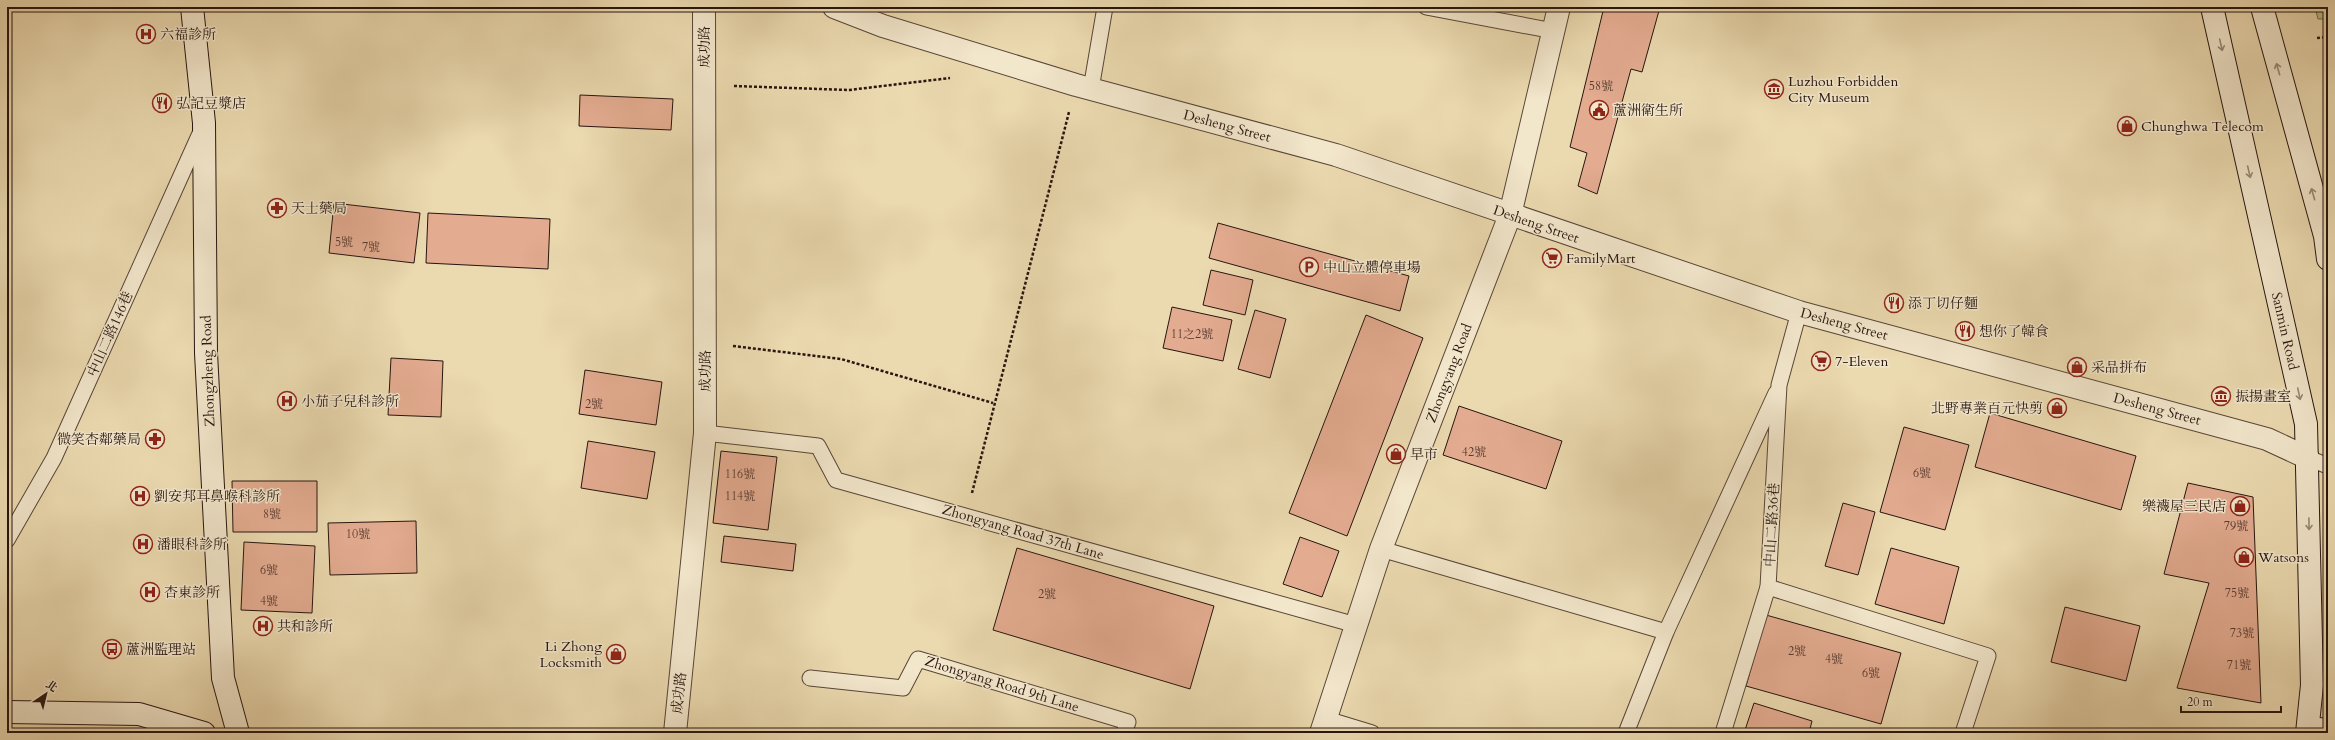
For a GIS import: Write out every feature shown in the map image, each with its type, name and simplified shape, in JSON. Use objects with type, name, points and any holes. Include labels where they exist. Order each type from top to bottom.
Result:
[{"type":"street","name":"Zhongzheng Road","points":[[192,7],[204,123],[206,353],[223,678],[238,733]]},
{"type":"street","name":"成功路","points":[[675,733],[705,433],[704,7]]},
{"type":"street","name":"Desheng Street","points":[[834,7],[883,26],[1084,87],[1336,155],[1799,312],[2268,439],[2308,458]]},
{"type":"street","name":"Zhongyang Road","points":[[1323,726],[1381,549],[1510,215],[1559,7]]},
{"type":"street","name":"Sanmin Road","points":[[2212,7],[2306,424],[2314,730]]},
{"type":"street","points":[[2262,7],[2327,236],[2328,259]]},
{"type":"street","points":[[7,712],[139,714],[204,733]]},
{"type":"lane","points":[[1084,87],[1105,7]]},
{"type":"lane","points":[[1426,7],[1554,30]]},
{"type":"lane","name":"中山二路146巷","points":[[7,540],[54,458],[204,123]]},
{"type":"lane","name":"中山二路36巷","points":[[1723,733],[1768,587],[1779,384],[1799,312]]},
{"type":"lane","points":[[1626,733],[1666,632],[1779,384]]},
{"type":"lane","name":"Zhongyang Road 37th Lane","points":[[705,433],[818,446],[836,480],[1356,625]]},
{"type":"lane","points":[[2308,458],[2328,466]]},
{"type":"lane","points":[[1381,549],[1666,632]]},
{"type":"lane","points":[[1768,587],[1988,656],[1963,733]]},
{"type":"lane","name":"Zhongyang Road 9th Lane","points":[[810,678],[903,688],[918,659],[1128,722],[1124,733]]},
{"type":"lane","points":[[1323,726],[1372,733]]},
{"type":"path","points":[[2317,38],[2328,37]]},
{"type":"path","points":[[704,85],[849,90],[957,77]]},
{"type":"path","points":[[967,516],[993,403],[1084,87]]},
{"type":"path","points":[[705,342],[841,359],[993,403]]},
{"type":"green space","points":[[2315,7],[2328,7],[2328,19],[2318,19]]},
{"type":"building","name":"蘆洲衛生所","points":[[1604,7],[1660,7],[1642,72],[1631,69],[1597,194],[1578,186],[1587,153],[1570,147]]},
{"type":"building","points":[[580,95],[673,99],[671,130],[579,126]]},
{"type":"building","points":[[334,203],[420,213],[414,263],[329,253]]},
{"type":"building","points":[[428,213],[550,219],[548,269],[426,263]]},
{"type":"building","name":"中山立體停車場","points":[[1218,223],[1409,276],[1400,311],[1209,258]]},
{"type":"building","points":[[1211,270],[1253,280],[1245,315],[1203,305]]},
{"type":"building","points":[[1172,307],[1232,320],[1223,361],[1163,348]]},
{"type":"building","points":[[1255,310],[1286,319],[1270,378],[1238,369]]},
{"type":"building","points":[[1366,315],[1423,338],[1347,536],[1289,513]]},
{"type":"building","points":[[391,358],[443,361],[441,417],[388,415]]},
{"type":"building","points":[[585,370],[662,382],[656,425],[579,414]]},
{"type":"building","points":[[1459,406],[1562,441],[1546,489],[1443,455]]},
{"type":"building","points":[[1990,413],[2136,456],[2121,510],[1975,467]]},
{"type":"building","points":[[1904,427],[1969,445],[1945,530],[1880,512]]},
{"type":"building","points":[[588,441],[655,452],[647,499],[581,488]]},
{"type":"building","points":[[721,451],[777,457],[768,530],[713,523]]},
{"type":"building","points":[[232,481],[317,481],[317,532],[233,532]]},
{"type":"building","points":[[2188,483],[2253,497],[2261,703],[2177,688],[2209,583],[2164,574]]},
{"type":"building","points":[[1843,503],[1875,512],[1858,575],[1825,566]]},
{"type":"building","points":[[416,521],[417,573],[330,575],[328,523]]},
{"type":"building","points":[[724,536],[796,544],[793,571],[721,562]]},
{"type":"building","points":[[1300,537],[1339,551],[1322,597],[1283,584]]},
{"type":"building","points":[[244,542],[315,546],[312,613],[241,610]]},
{"type":"building","points":[[1017,548],[1214,606],[1190,689],[993,630]]},
{"type":"building","points":[[1891,548],[1959,567],[1944,624],[1875,604]]},
{"type":"building","points":[[2065,607],[2140,626],[2126,681],[2051,662]]},
{"type":"building","points":[[1766,615],[1901,653],[1881,724],[1746,686]]},
{"type":"building","points":[[1754,703],[1812,721],[1809,733],[1744,733]]},
{"type":"place","name":"六福診所","points":[[146,34]]},
{"type":"place","name":"Luzhou Forbidden City Museum","points":[[1774,89]]},
{"type":"place","name":"弘記豆漿店","points":[[162,103]]},
{"type":"place","name":"蘆洲衛生所","points":[[1599,110]]},
{"type":"place","name":"Chunghwa Telecom","points":[[2127,126]]},
{"type":"place","name":"天士藥局","points":[[277,208]]},
{"type":"place","name":"FamilyMart","points":[[1552,258]]},
{"type":"place","name":"中山立體停車場","points":[[1309,267]]},
{"type":"place","name":"添丁切仔麵","points":[[1894,303]]},
{"type":"place","name":"想你了韓食","points":[[1965,331]]},
{"type":"place","name":"7-Eleven","points":[[1821,361]]},
{"type":"place","name":"采品拼布","points":[[2077,367]]},
{"type":"place","name":"振揚畫室","points":[[2221,396]]},
{"type":"place","name":"小茄子兒科診所","points":[[287,401]]},
{"type":"place","name":"北野專業百元快剪","points":[[2057,408]]},
{"type":"place","name":"微笑杏鄰藥局","points":[[155,439]]},
{"type":"place","name":"早市","points":[[1396,454]]},
{"type":"place","name":"劉安邦耳鼻喉科診所","points":[[140,496]]},
{"type":"place","name":"樂襪屋三民店","points":[[2240,506]]},
{"type":"place","name":"潘眼科診所","points":[[143,544]]},
{"type":"place","name":"Watsons","points":[[2244,557]]},
{"type":"place","name":"杏東診所","points":[[150,592]]},
{"type":"place","name":"共和診所","points":[[263,626]]},
{"type":"place","name":"蘆洲監理站","points":[[112,649]]},
{"type":"place","name":"Li Zhong Locksmith","points":[[616,654]]}]
